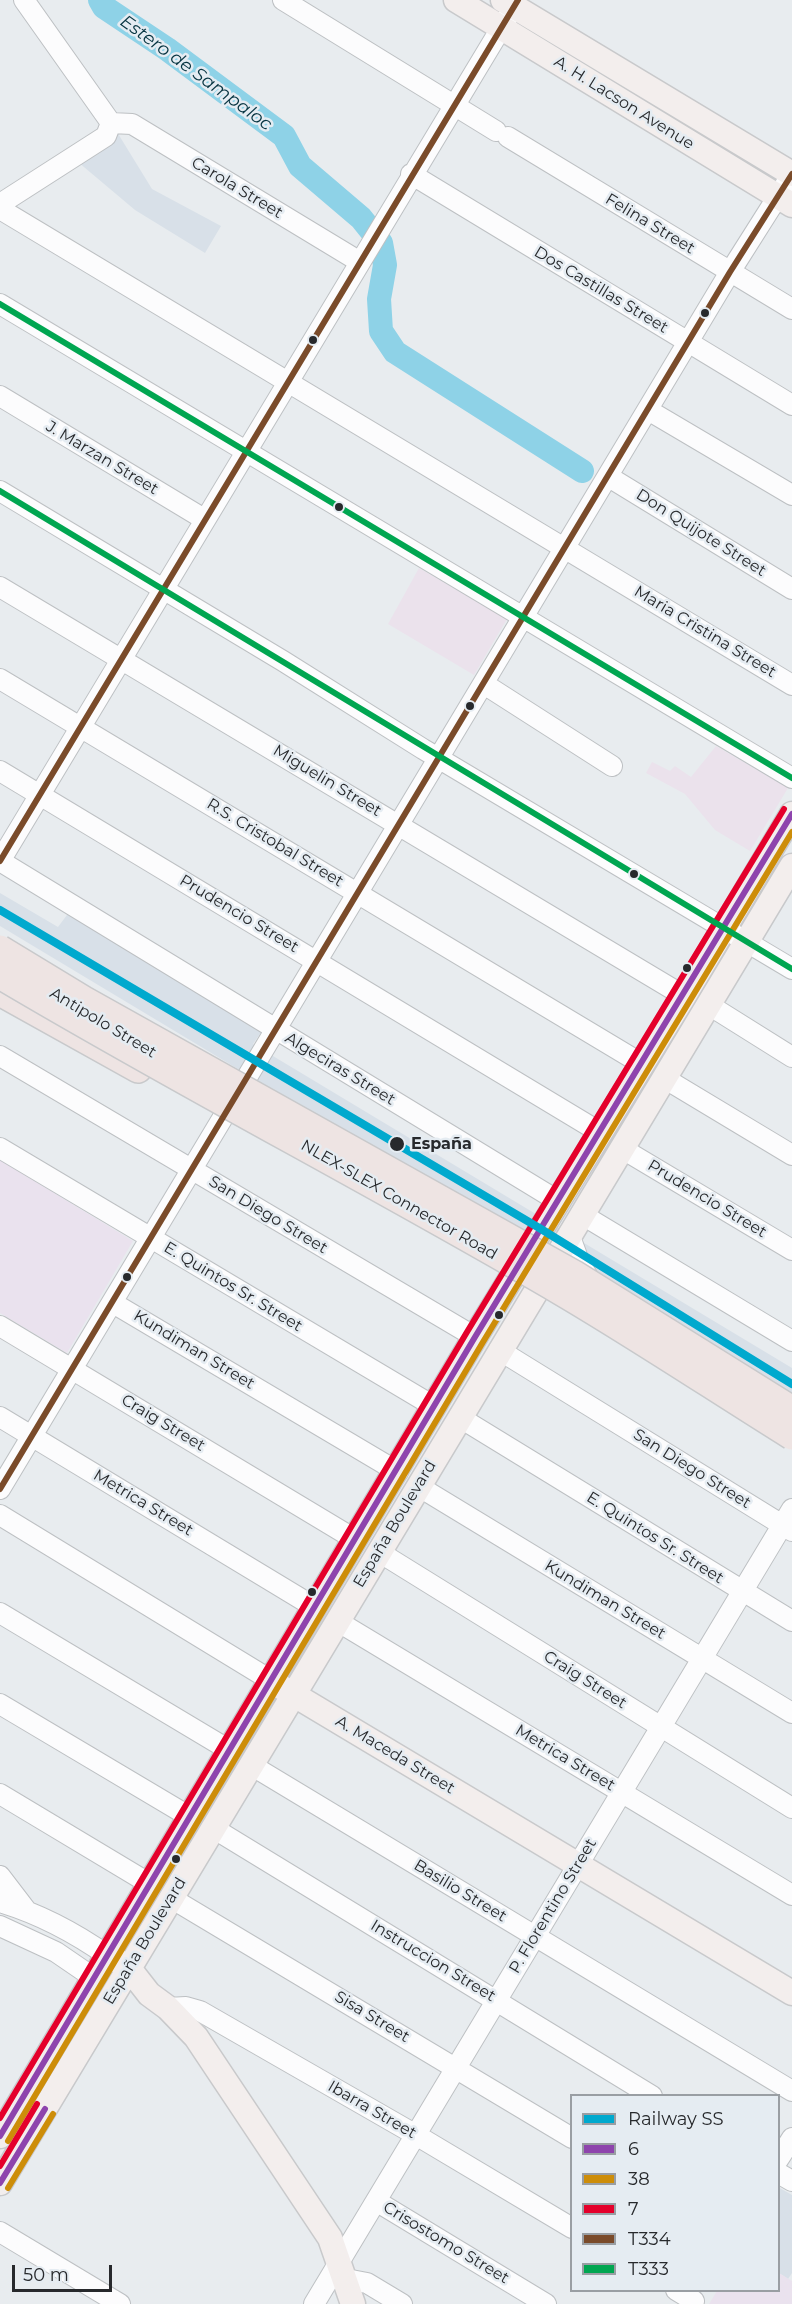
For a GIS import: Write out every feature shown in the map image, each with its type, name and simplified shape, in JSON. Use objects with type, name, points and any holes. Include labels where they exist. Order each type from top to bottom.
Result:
[{"type":"highway","name":"NLEX-SLEX Connector Road","points":[[0,949],[84,1000],[574,1274],[792,1409]]},
{"type":"highway","name":"NLEX-SLEX Connector Road","points":[[0,975],[139,1056],[563,1293],[792,1436]]},
{"type":"highway","points":[[0,992],[63,1029],[196,1098],[213,1102],[233,1101]]},
{"type":"main road","name":"A. H. Lacson Avenue","points":[[456,0],[785,201]]},
{"type":"main road","name":"A. H. Lacson Avenue","points":[[511,2],[792,174]]},
{"type":"main road","name":"España Boulevard","points":[[0,2183],[118,1961],[150,1884],[398,1472],[476,1337],[792,814]]},
{"type":"main road","name":"España Boulevard","points":[[118,1961],[171,1898],[537,1286],[791,869]]},
{"type":"main road","name":"A. Maceda Street","points":[[272,1681],[792,1993]]},
{"type":"main road","points":[[118,1961],[196,2037],[330,2238],[353,2304]]},
{"type":"main road","name":"España Boulevard","points":[[0,2136],[104,1985]]},
{"type":"main road","points":[[104,1985],[158,2001]]},
{"type":"street","points":[[0,206],[106,136],[111,123],[24,0]]},
{"type":"street","name":"Felina Street","points":[[283,0],[792,309]]},
{"type":"street","points":[[0,861],[411,174],[502,27],[511,2]]},
{"type":"street","name":"Carola Street","points":[[111,123],[132,124],[360,262]]},
{"type":"street","name":"Dos Castillas Street","points":[[411,174],[792,405]]},
{"type":"street","points":[[0,1489],[152,1239],[191,1169],[278,1031],[399,824],[567,548],[730,272],[785,201],[792,174]]},
{"type":"street","name":"Maria Cristina Street","points":[[0,206],[125,286],[288,380],[792,685]]},
{"type":"street","points":[[0,304],[792,778]]},
{"type":"street","name":"J. Marzan Street","points":[[0,396],[204,519]]},
{"type":"street","points":[[648,410],[792,495]]},
{"type":"street","name":"Don Quijote Street","points":[[609,477],[792,589]]},
{"type":"street","points":[[0,491],[792,969]]},
{"type":"street","name":"Miguelin Street","points":[[0,587],[684,996]]},
{"type":"street","name":"R.S. Cristobal Street","points":[[0,679],[642,1064]]},
{"type":"street","points":[[484,684],[612,766]]},
{"type":"street","name":"Prudencio Street","points":[[0,771],[601,1133]]},
{"type":"street","name":"Algeciras Street","points":[[0,861],[558,1201]]},
{"type":"street","name":"Antipolo Street","points":[[0,961],[516,1271],[537,1286],[792,1436]]},
{"type":"street","points":[[709,1005],[792,1057]]},
{"type":"street","name":"San Diego Street","points":[[0,1056],[476,1337]]},
{"type":"street","points":[[664,1078],[792,1155]]},
{"type":"street","name":"E. Quintos Sr. Street","points":[[0,1148],[435,1407]]},
{"type":"street","name":"Prudencio Street","points":[[621,1148],[792,1250]]},
{"type":"street","points":[[581,1214],[792,1341]]},
{"type":"street","points":[[569,1234],[580,1264],[601,1294],[792,1409]]},
{"type":"street","name":"Kundiman Street","points":[[113,1303],[398,1472]]},
{"type":"street","name":"Craig Street","points":[[0,1326],[356,1540]]},
{"type":"street","name":"San Diego Street","points":[[499,1350],[789,1522]]},
{"type":"street","name":"Metrica Street","points":[[0,1417],[316,1608]]},
{"type":"street","name":"E. Quintos Sr. Street","points":[[459,1417],[792,1621]]},
{"type":"street","name":"Kundiman Street","points":[[418,1486],[792,1713]]},
{"type":"street","name":"A. Maceda Street","points":[[0,1515],[272,1681]]},
{"type":"street","name":"P. Florentino Street","points":[[314,2304],[342,2271],[376,2201],[742,1592],[789,1522]]},
{"type":"street","name":"Craig Street","points":[[379,1552],[792,1808]]},
{"type":"street","points":[[0,1614],[230,1750]]},
{"type":"street","name":"Metrica Street","points":[[337,1621],[792,1895]]},
{"type":"street","points":[[0,1704],[190,1817]]},
{"type":"street","name":"Basilio Street","points":[[251,1765],[792,2091]]},
{"type":"street","points":[[0,1794],[150,1884]]},
{"type":"street","name":"Instruccion Street","points":[[213,1828],[649,2094]]},
{"type":"street","points":[[0,1876],[26,1910]]},
{"type":"street","name":"Sisa Street","points":[[171,1898],[570,2137]]},
{"type":"street","points":[[0,1902],[26,1910],[72,1931],[118,1961]]},
{"type":"street","points":[[0,1926],[56,1952],[104,1985]]},
{"type":"street","name":"Ibarra Street","points":[[158,2001],[200,2011],[570,2227]]},
{"type":"street","points":[[780,2157],[792,2138]]},
{"type":"street","name":"Crisostomo Street","points":[[376,2201],[546,2304]]},
{"type":"street","points":[[0,2232],[120,2304]]},
{"type":"street","points":[[342,2271],[402,2304]]},
{"type":"street","points":[[680,2292],[696,2299]]},
{"type":"shaded area","points":[[117,132],[152,189],[221,226],[205,253],[135,210],[78,162]]},
{"type":"shaded area","points":[[419,568],[507,619],[474,675],[388,624]]},
{"type":"shaded area","points":[[716,746],[788,788],[750,851],[715,830],[685,794],[646,773],[652,762],[670,771],[675,766],[691,777]]},
{"type":"shaded area","points":[[0,893],[58,927],[70,911],[264,1028],[253,1044],[792,1368],[792,1402],[0,926]]},
{"type":"shaded area","points":[[0,1160],[133,1241],[67,1353],[0,1313]]},
{"type":"shaded area","points":[[780,2188],[792,2195],[792,2273],[788,2279],[780,2274]]},
{"type":"shaded area","points":[[780,2274],[792,2281],[792,2304],[709,2304],[716,2292],[780,2292]]},
{"type":"waterway","name":"Estero de Sampaloc","points":[[100,0],[104,7],[167,49],[284,136],[300,166],[361,218],[381,243],[385,265],[379,299],[381,331],[395,352],[582,471]]},
{"type":"rail line","name":"SS","points":[[0,910],[541,1229],[792,1384]]},
{"type":"transit line","name":"T334","points":[[0,861],[518,0]]},
{"type":"transit line","name":"T334","points":[[0,1489],[730,272],[792,174]]},
{"type":"transit line","name":"T333","points":[[0,304],[792,778]]},
{"type":"transit line","name":"T333","points":[[0,491],[792,969]]},
{"type":"transit line","name":"7","points":[[0,2118],[467,1332],[784,809]]},
{"type":"transit line","name":"6","points":[[0,2136],[475,1337],[792,814]]},
{"type":"transit line","name":"38","points":[[8,2141],[483,1342],[792,832]]},
{"type":"transit line","name":"7","points":[[0,2166],[37,2104]]},
{"type":"transit line","name":"6","points":[[0,2183],[45,2109]]},
{"type":"transit line","name":"38","points":[[8,2188],[53,2114]]},
{"type":"place","name":"España","points":[[397,1144]]}]
